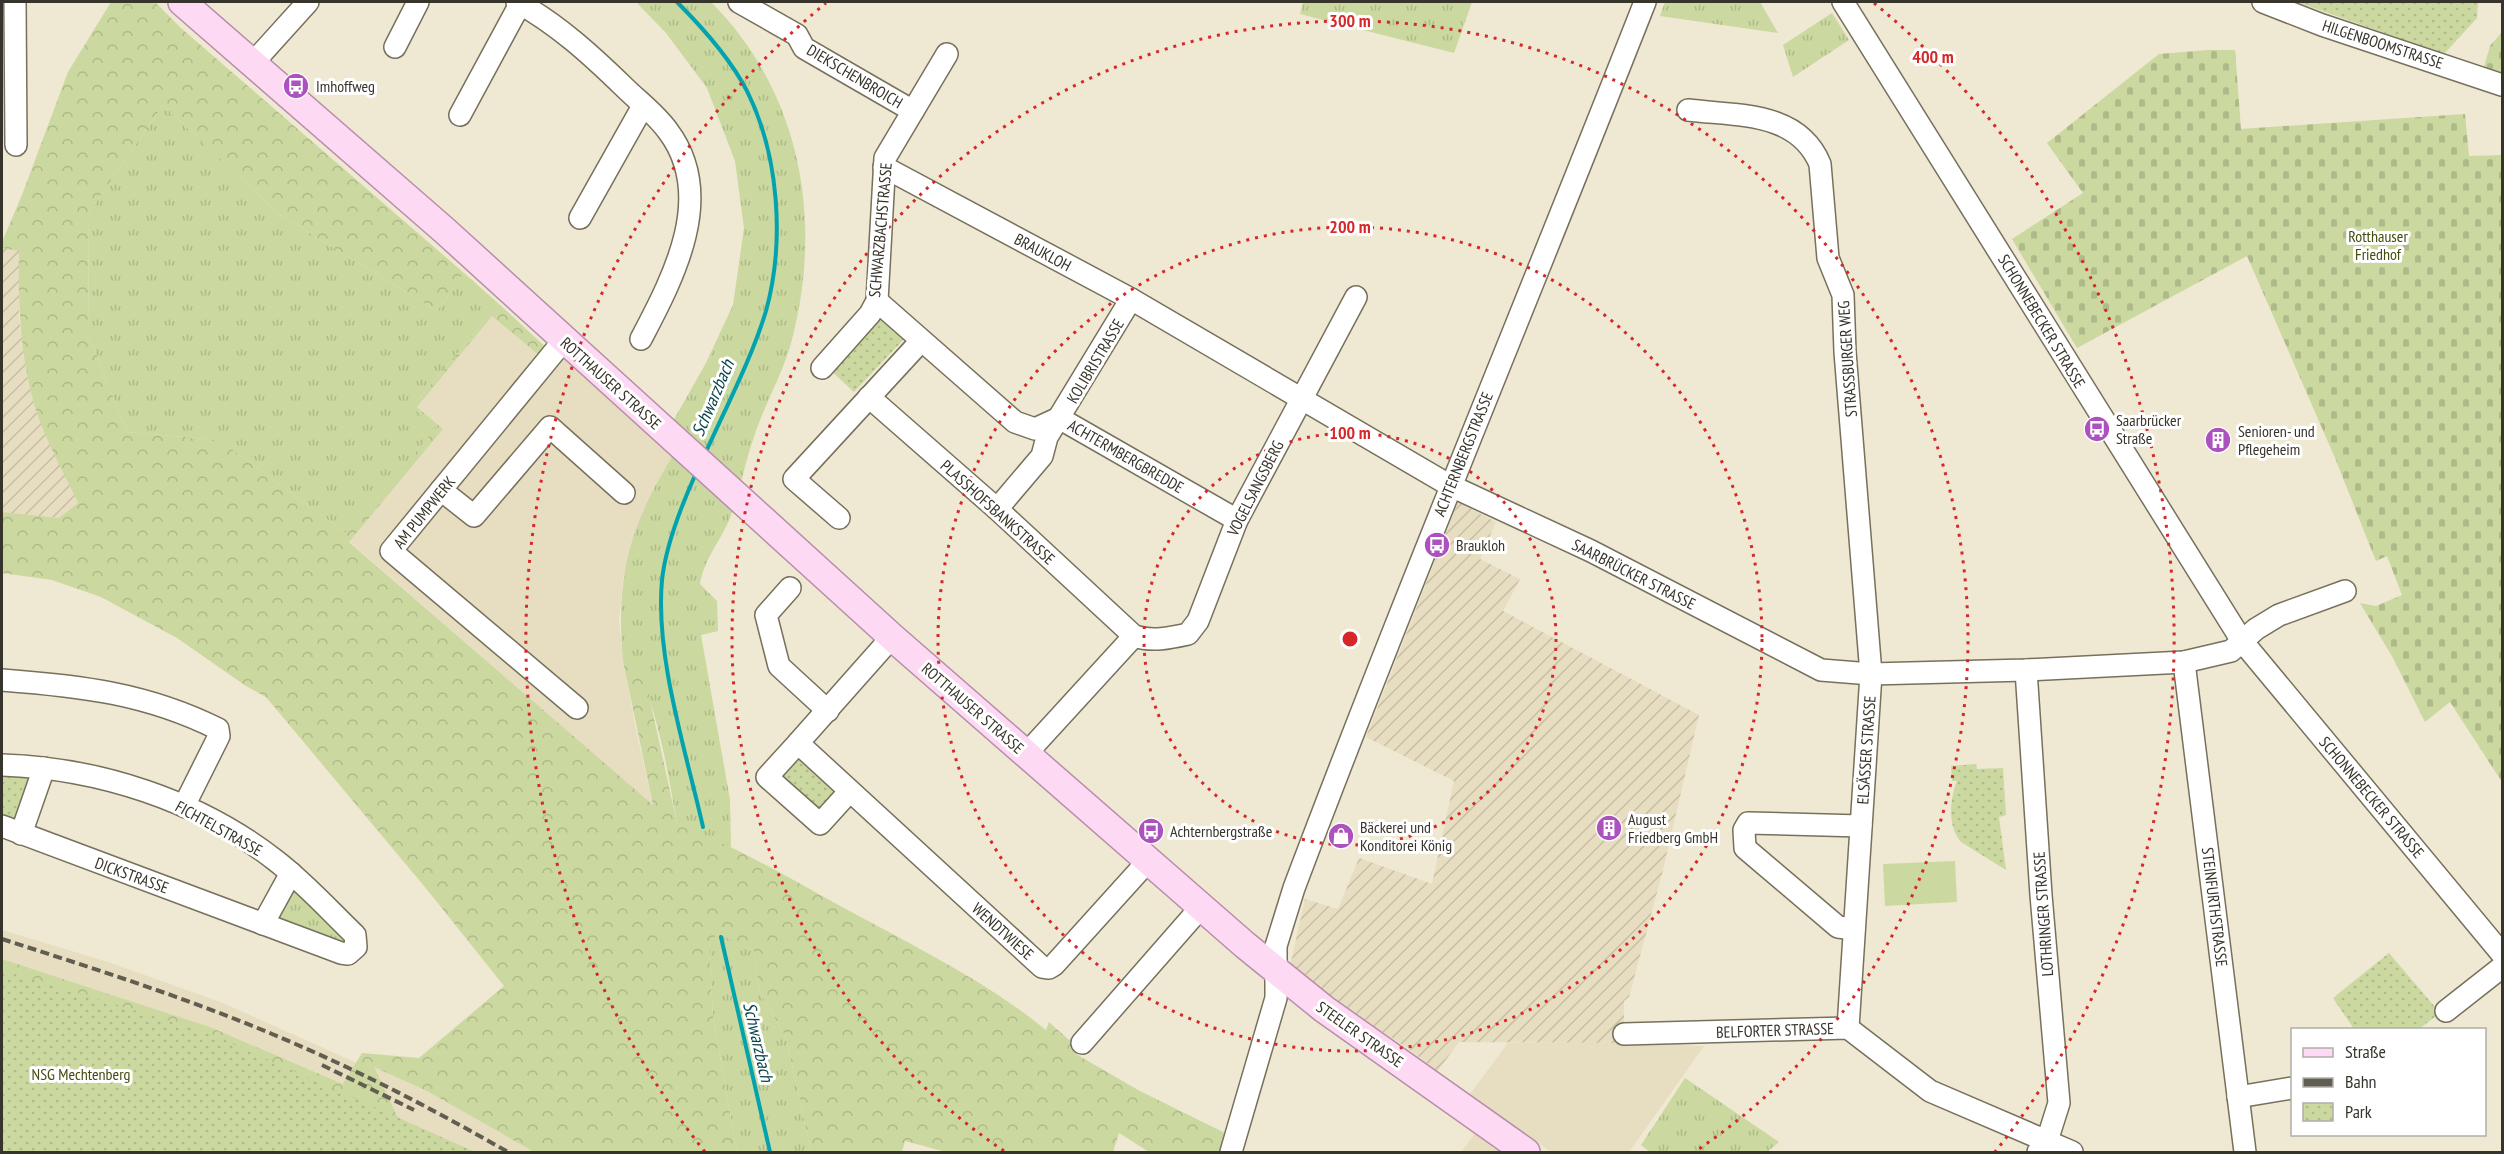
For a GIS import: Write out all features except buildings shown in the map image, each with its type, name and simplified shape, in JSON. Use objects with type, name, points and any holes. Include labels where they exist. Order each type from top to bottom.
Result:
[{"type":"main road","name":"ROTTHAUSER STRASSE","points":[[182,2],[444,230],[892,637],[1148,861]]},
{"type":"main road","name":"STEELER STRASSE","points":[[1148,861],[1278,973],[1324,1009],[1526,1152]]},
{"type":"street","points":[[15,2],[16,145]]},
{"type":"street","points":[[252,64],[308,2]]},
{"type":"street","points":[[394,47],[418,2]]},
{"type":"street","name":"DIEKSCHENBROICH","points":[[739,2],[797,35],[804,48],[913,111]]},
{"type":"street","name":"ACHTERNBERGSTRASSE","points":[[1231,1152],[1276,998],[1278,973],[1276,946],[1294,888],[1449,485],[1517,328],[1645,2]]},
{"type":"street","name":"SCHONNEBECKER STRASSE","points":[[1842,2],[2242,641],[2502,954]]},
{"type":"street","name":"HILGENBOOMSTRASSE","points":[[2263,2],[2322,25],[2502,85]]},
{"type":"street","points":[[460,115],[518,3],[578,44],[670,132],[680,152],[688,178],[691,206],[689,224],[677,259],[641,339]]},
{"type":"street","name":"SCHWARZBACHSTRASSE","points":[[822,368],[870,314],[877,301],[885,158],[947,54]]},
{"type":"street","points":[[580,218],[643,106]]},
{"type":"street","name":"STRASSBURGER WEG","points":[[1688,110],[1774,121],[1804,138],[1814,150],[1820,164],[1828,258],[1843,295],[1845,352],[1871,674]]},
{"type":"street","name":"BRAUKLOH","points":[[884,167],[1131,299],[1449,485]]},
{"type":"street","name":"VOGELSANGSBERG","points":[[1134,636],[1167,639],[1188,634],[1207,602],[1237,520],[1260,473],[1303,398],[1356,297]]},
{"type":"street","name":"KOLIBRISTRASSE","points":[[997,509],[1042,456],[1047,437],[1131,299]]},
{"type":"street","name":"ACHTERMBERGBREDDE","points":[[877,301],[1015,422],[1035,429],[1059,418],[1237,520]]},
{"type":"street","name":"AM PUMPWERK","points":[[564,340],[391,551],[577,708]]},
{"type":"street","points":[[839,518],[794,479],[921,341]]},
{"type":"street","name":"PLASSHOFSBANKSTRASSE","points":[[869,398],[997,509],[1134,636]]},
{"type":"street","points":[[441,490],[474,516],[550,427],[624,493]]},
{"type":"street","name":"SAARBRÜCKER STRASSE","points":[[1449,485],[1591,551],[1821,670],[1871,674],[2026,670],[2184,662],[2231,651],[2242,641]]},
{"type":"street","points":[[790,588],[766,615],[779,666],[828,711]]},
{"type":"street","points":[[2242,641],[2279,615],[2345,591]]},
{"type":"street","points":[[1026,754],[1134,636]]},
{"type":"street","points":[[849,792],[820,824],[767,777],[892,637]]},
{"type":"street","name":"STEINFURTHSTRASSE","points":[[2184,662],[2245,1152]]},
{"type":"street","name":"LOTHRINGER STRASSE","points":[[2026,670],[2041,895],[2059,1103],[2042,1147]]},
{"type":"street","name":"ELSÄSSER STRASSE","points":[[1848,1028],[1871,674]]},
{"type":"street","points":[[2,680],[82,686],[119,693],[161,705],[218,729],[219,736],[184,806]]},
{"type":"street","name":"WENDTWIESE","points":[[798,743],[1042,967],[1049,968],[1054,965],[1148,861]]},
{"type":"street","name":"FICHTELSTRASSE","points":[[2,765],[44,768],[117,782],[184,806],[239,836],[291,873],[355,935],[356,947]]},
{"type":"street","points":[[11,830],[44,768]]},
{"type":"street","name":"ELSÄSSER STRASSE","points":[[1854,928],[1838,927],[1745,848],[1744,830],[1748,823],[1861,826]]},
{"type":"street","name":"DICKSTRASSE","points":[[11,830],[341,953],[348,954],[356,947]]},
{"type":"street","points":[[263,924],[291,873]]},
{"type":"street","points":[[1082,1043],[1202,906]]},
{"type":"street","points":[[2446,1011],[2502,966]]},
{"type":"street","name":"BELFORTER STRASSE","points":[[1624,1035],[1848,1028],[1930,1091],[2042,1147],[2072,1152]]},
{"type":"street","points":[[2238,1097],[2291,1088]]},
{"type":"shaded area","points":[[2,248],[19,250],[19,318],[27,375],[37,413],[78,503],[59,518],[2,512]]},
{"type":"shaded area","points":[[492,315],[545,360],[564,341],[679,446],[623,577],[619,620],[623,661],[653,806],[349,541],[443,429],[417,407]]},
{"type":"shaded area","points":[[1458,502],[1496,522],[1480,559],[1520,579],[1503,611],[1699,715],[1662,874],[1629,997],[1624,1001],[1624,1043],[1459,1042],[1437,1072],[1409,1049],[1289,971],[1305,899],[1338,909],[1359,858],[1432,884],[1454,781],[1366,737]]},
{"type":"shaded area","points":[[2,930],[108,962],[223,1003],[357,1063],[344,1084],[210,1027],[2,959]]},
{"type":"shaded area","points":[[1508,1043],[1704,1046],[1629,1152],[1551,1152],[1470,1094]]},
{"type":"shaded area","points":[[373,1066],[427,1091],[534,1152],[461,1152],[399,1120]]},
{"type":"shaded area","points":[[1482,1124],[1521,1152],[1461,1152]]},
{"type":"green space","points":[[111,2],[155,2],[181,28],[464,273],[437,311],[280,215],[163,105],[88,214],[89,336],[127,432],[219,440],[346,533],[436,428],[412,407],[499,304],[552,353],[545,360],[492,316],[417,407],[443,429],[349,542],[653,805],[623,661],[635,663],[648,691],[677,823],[762,863],[948,965],[999,995],[1046,1030],[1049,1022],[1079,1049],[1076,1054],[1138,1090],[1235,1138],[1230,1152],[1149,1152],[1119,1133],[1113,1152],[946,1152],[905,1141],[902,1152],[811,1152],[786,1037],[759,991],[754,951],[717,933],[709,945],[713,1017],[737,1152],[534,1152],[427,1091],[374,1067],[399,1120],[2,978],[2,959],[210,1027],[343,1084],[362,1053],[419,1058],[504,986],[429,892],[266,697],[246,686],[177,638],[101,597],[52,580],[2,573],[2,512],[59,518],[78,503],[36,410],[23,351],[19,251],[2,248],[2,242],[68,72]]},
{"type":"green space","points":[[636,2],[711,2],[742,37],[766,76],[785,117],[797,160],[804,205],[805,251],[801,297],[791,343],[757,428],[730,518],[709,558],[700,584],[717,601],[718,631],[701,635],[730,800],[731,847],[677,823],[670,782],[650,702],[635,664],[623,661],[622,601],[630,549],[649,499],[679,446],[668,430],[706,363],[733,305],[744,228],[735,161],[707,88],[666,33]]},
{"type":"green space","points":[[1303,2],[1472,2],[1454,53],[1300,14]]},
{"type":"green space","points":[[1665,2],[1760,2],[1778,33],[1660,16]]},
{"type":"green space","points":[[2297,2],[2478,2],[2477,18],[2444,54]]},
{"type":"green space","points":[[1832,13],[1849,40],[1793,77],[1783,45]]},
{"type":"green space","points":[[2502,32],[2502,82],[2482,74],[2490,46]]},
{"type":"green space","name":"Rotthauser Friedhof","points":[[2235,50],[2241,129],[2465,114],[2469,156],[2502,155],[2502,782],[2450,702],[2425,722],[2393,658],[2360,603],[2376,606],[2402,595],[2387,556],[2376,561],[2335,458],[2247,256],[2077,348],[2012,239],[2083,193],[2047,143],[2159,54]]},
{"type":"green space","points":[[163,105],[280,215],[437,311],[464,273],[499,304],[412,407],[437,428],[346,533],[219,440],[127,432],[89,336],[88,214]]},
{"type":"green space","points":[[880,316],[904,339],[854,392],[829,369]]},
{"type":"green space","points":[[798,753],[838,789],[817,813],[777,776]]},
{"type":"green space","points":[[1976,764],[1977,769],[2003,768],[2006,815],[1999,817],[2006,870],[1961,842],[1953,828],[1951,804],[1957,781],[1952,781],[1951,766]]},
{"type":"green space","points":[[2,772],[31,774],[19,821],[2,817]]},
{"type":"green space","points":[[1955,861],[1957,902],[1885,906],[1883,864]]},
{"type":"green space","points":[[292,887],[348,938],[348,945],[278,922],[276,917]]},
{"type":"green space","points":[[717,932],[754,951],[759,991],[786,1037],[811,1152],[737,1152],[713,1017],[709,945]]},
{"type":"green space","points":[[2389,953],[2440,1013],[2420,1028],[2353,1028],[2333,998]]},
{"type":"green space","name":"NSG Mechtenberg","points":[[2,970],[209,1033],[475,1152],[2,1152]]},
{"type":"green space","points":[[1685,1078],[1779,1142],[1767,1152],[1650,1152],[1641,1145]]},
{"type":"waterway","name":"Schwarzbach","points":[[677,2],[715,44],[733,67],[747,91],[766,143],[776,199],[776,257],[766,311],[746,365],[705,454]]},
{"type":"waterway","name":"Schwarzbach","points":[[697,471],[680,510],[667,552],[662,580],[661,610],[667,672],[673,704],[703,827]]},
{"type":"waterway","name":"Schwarzbach","points":[[721,937],[770,1152]]},
{"type":"railway","points":[[2,939],[172,995],[239,1020],[392,1089],[508,1152]]},
{"type":"railway","points":[[322,1065],[414,1110]]},
{"type":"place","name":"Imhoffweg","points":[[296,86]]},
{"type":"place","name":"Saarbrücker Straße","points":[[2097,429]]},
{"type":"place","name":"Senioren- und Pflegeheim","points":[[2218,440]]},
{"type":"place","name":"Braukloh","points":[[1437,545]]},
{"type":"place","name":"August Friedberg GmbH","points":[[1609,828]]},
{"type":"place","name":"Achternbergstraße","points":[[1151,831]]},
{"type":"place","name":"Bäckerei und Konditorei König","points":[[1341,836]]}]
